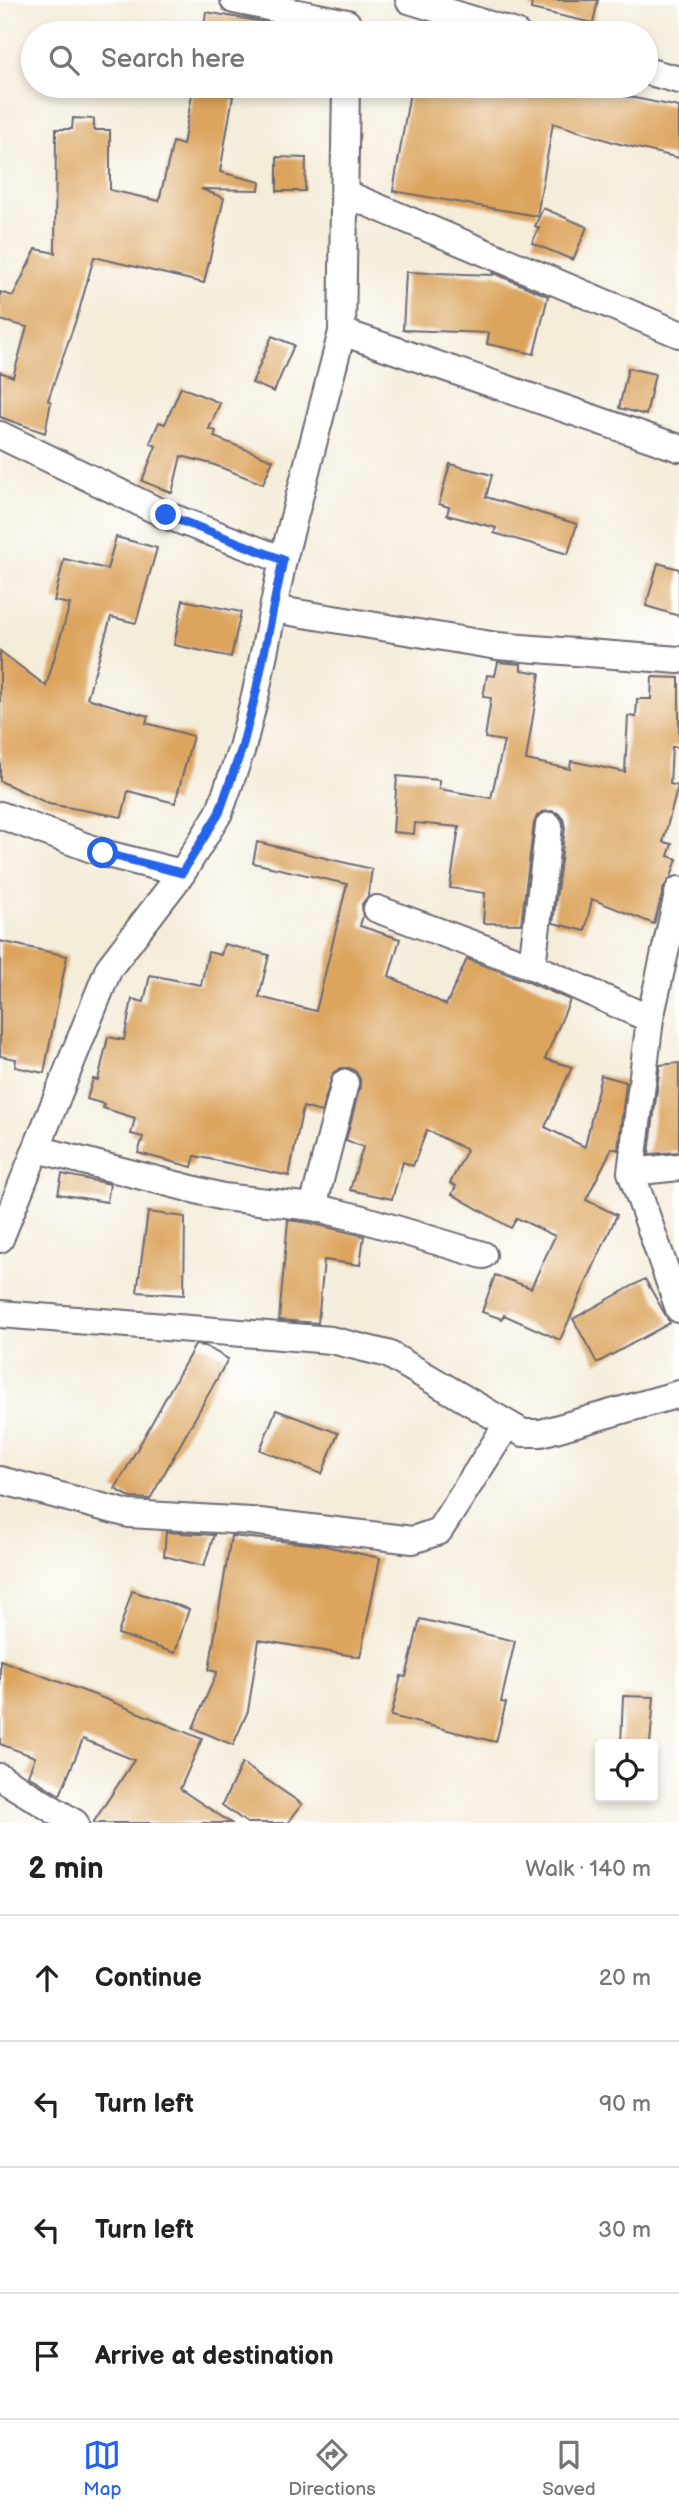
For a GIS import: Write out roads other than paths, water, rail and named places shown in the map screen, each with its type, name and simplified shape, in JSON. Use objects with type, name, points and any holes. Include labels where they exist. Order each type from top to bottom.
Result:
[{"type":"street","points":[[234,0],[348,19]]},
{"type":"street","points":[[409,0],[477,21]]},
{"type":"street","points":[[658,74],[679,80]]},
{"type":"street","points":[[0,1239],[7,1207],[37,1149],[108,968],[182,873],[219,813],[242,748],[283,560],[342,332],[346,98]]},
{"type":"street","points":[[344,193],[679,334]]},
{"type":"street","points":[[342,332],[679,448]]},
{"type":"street","points":[[0,435],[166,515],[283,560]]},
{"type":"street","points":[[273,609],[497,646],[679,660]]},
{"type":"street","points":[[0,814],[103,853],[182,873]]},
{"type":"street","points":[[532,966],[550,826]]},
{"type":"street","points":[[679,890],[650,1019],[631,1172],[679,1309]]},
{"type":"street","points":[[377,908],[532,966],[650,1019]]},
{"type":"street","points":[[313,1207],[345,1083]]},
{"type":"street","points":[[37,1149],[223,1197],[313,1207],[483,1255]]},
{"type":"street","points":[[631,1172],[679,1167]]},
{"type":"street","points":[[0,1314],[331,1340],[388,1354],[523,1433],[541,1433],[679,1394]]},
{"type":"street","points":[[0,1480],[129,1514],[251,1521],[413,1540],[439,1531],[507,1425]]},
{"type":"street","points":[[0,1777],[75,1823]]}]
